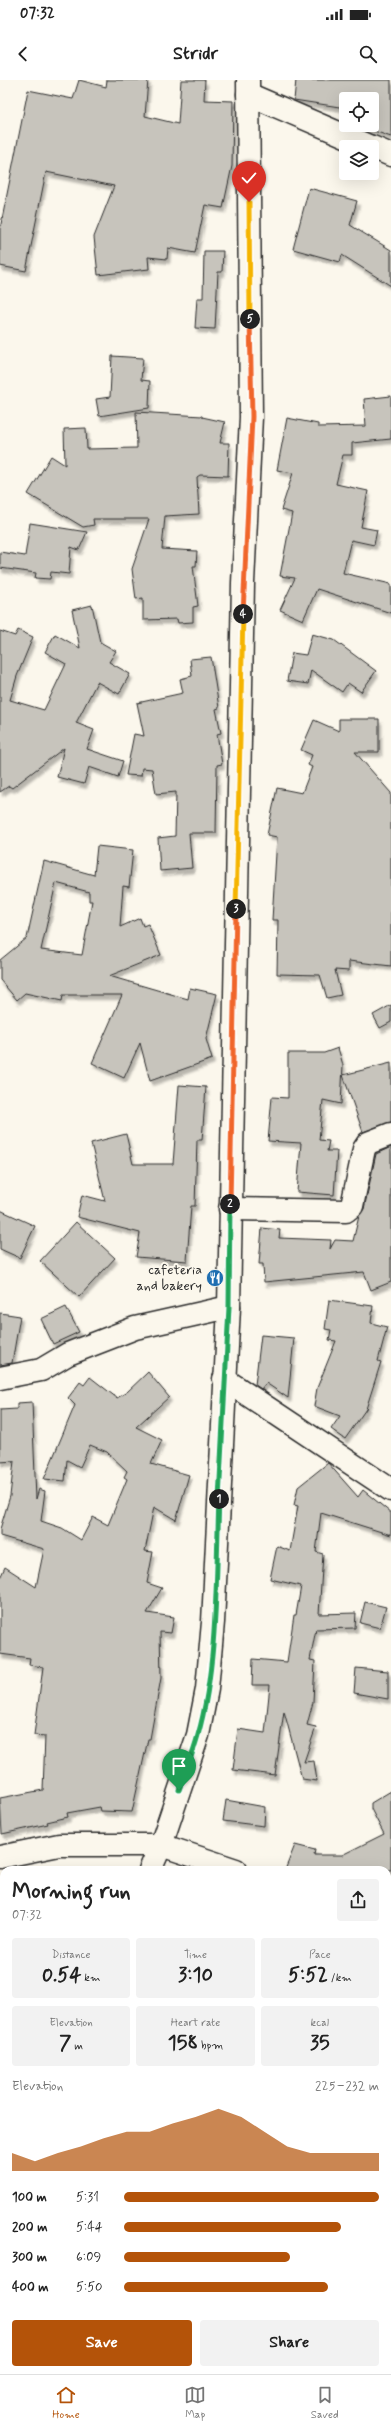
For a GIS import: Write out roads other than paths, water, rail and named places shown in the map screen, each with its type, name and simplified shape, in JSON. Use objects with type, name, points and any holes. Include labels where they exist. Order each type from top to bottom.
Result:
[{"type":"main road","points":[[152,1866],[161,1845],[198,1734],[207,1689],[214,1622],[224,1379],[229,1307],[244,583],[252,417],[248,87],[358,140]]},
{"type":"main road","points":[[379,150],[391,155]]},
{"type":"main road","points":[[230,1209],[346,1211],[352,1206],[364,1149],[368,1143],[391,1134]]},
{"type":"main road","points":[[0,1378],[41,1370],[68,1354],[134,1328],[229,1307]]},
{"type":"main road","points":[[224,1379],[391,1490]]},
{"type":"main road","points":[[0,1857],[59,1845],[161,1845],[224,1866]]},
{"type":"place","name":"cafeteria and bakery","points":[[215,1278]]}]
